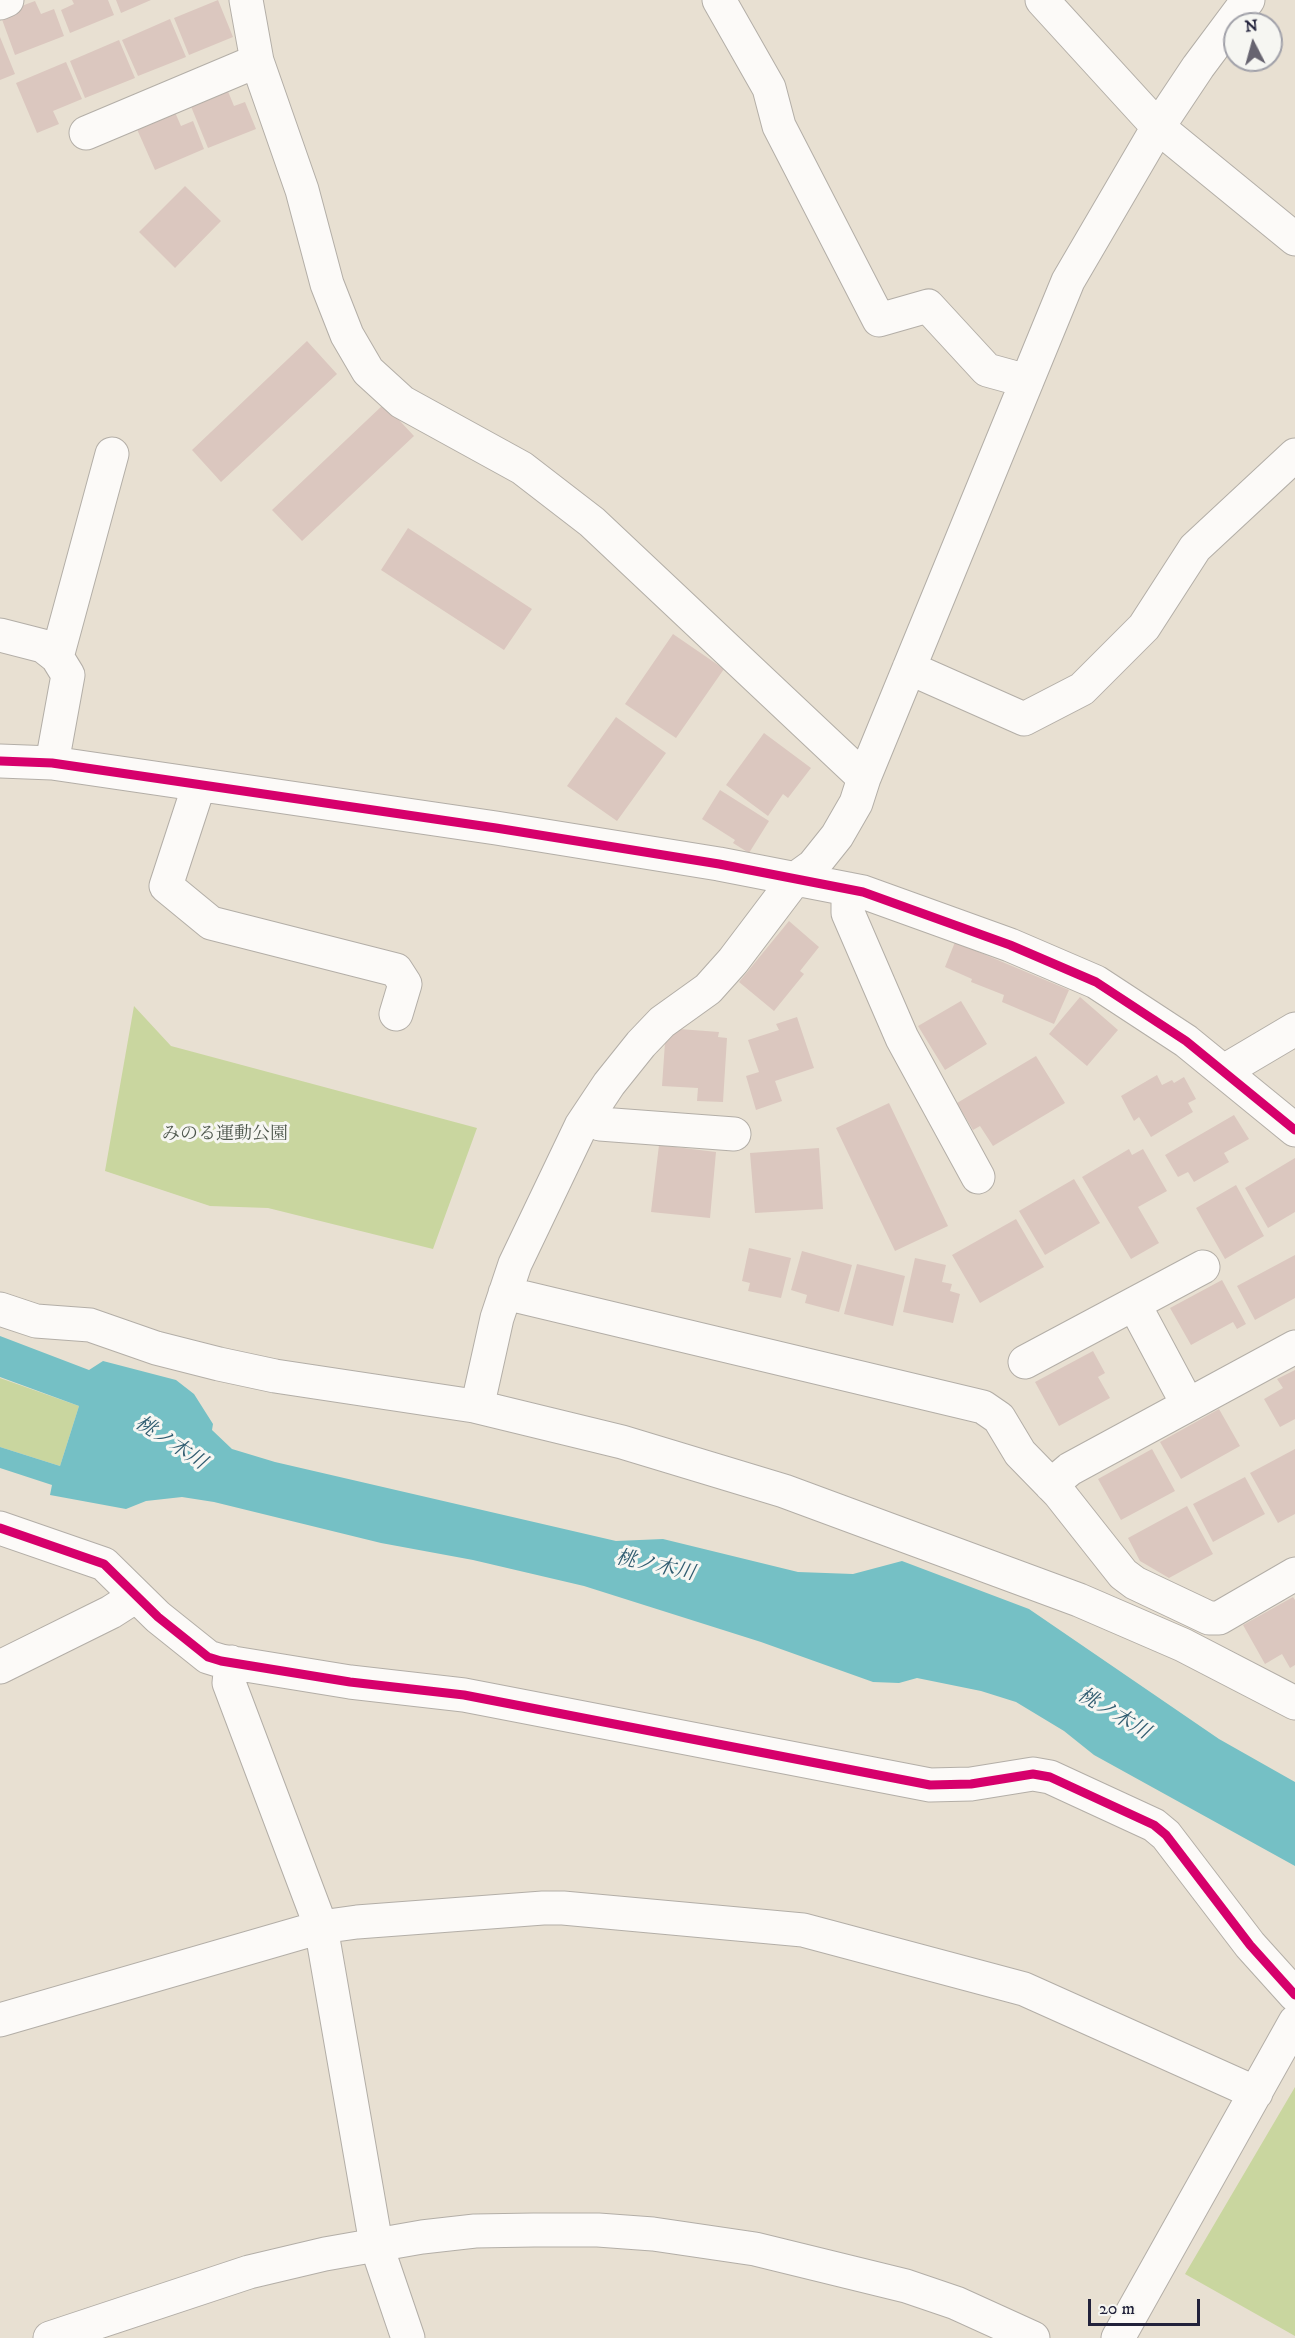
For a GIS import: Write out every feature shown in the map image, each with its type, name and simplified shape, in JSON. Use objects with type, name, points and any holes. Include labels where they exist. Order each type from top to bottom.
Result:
[{"type":"street","points":[[0,3],[7,0]]},
{"type":"street","points":[[246,0],[257,61],[302,190],[327,284],[347,335],[368,371],[402,402],[522,468],[592,522],[864,778]]},
{"type":"street","points":[[719,0],[769,88],[779,126],[879,320],[928,306],[987,370],[1027,381]]},
{"type":"street","points":[[1042,0],[1158,127],[1295,239]]},
{"type":"street","points":[[474,1406],[479,1399],[497,1318],[515,1264],[566,1155],[588,1116],[641,1044],[662,1022],[708,988],[733,961],[795,879],[813,866],[837,836],[856,803],[864,778],[1068,281],[1158,127],[1198,67],[1248,0]]},
{"type":"street","points":[[86,133],[257,61]]},
{"type":"street","points":[[57,657],[112,454]]},
{"type":"street","points":[[909,668],[1024,719],[1082,689],[1144,627],[1195,548],[1295,455]]},
{"type":"street","points":[[0,635],[43,646],[57,657],[68,675],[52,763]]},
{"type":"street","points":[[0,761],[52,763],[496,828],[719,864],[863,891],[1010,945],[1096,982],[1186,1041],[1295,1130]]},
{"type":"street","points":[[199,784],[166,886],[211,923],[396,970],[405,984],[396,1014]]},
{"type":"street","points":[[848,889],[848,913],[902,1038],[978,1177]]},
{"type":"street","points":[[1224,1071],[1295,1029]]},
{"type":"street","points":[[588,1116],[600,1124],[734,1134]]},
{"type":"street","points":[[1025,1362],[1203,1267]]},
{"type":"street","points":[[505,1293],[983,1407],[999,1418],[1020,1453],[1051,1485],[1123,1574],[1209,1618],[1219,1618],[1295,1574]]},
{"type":"street","points":[[1134,1304],[1188,1405]]},
{"type":"street","points":[[0,1309],[36,1321],[90,1325],[156,1348],[275,1376],[474,1406],[622,1442],[784,1491],[1079,1600],[1183,1645],[1295,1703]]},
{"type":"street","points":[[1051,1485],[1070,1469],[1295,1347]]},
{"type":"street","points":[[0,1528],[104,1564],[158,1617],[208,1657],[350,1682],[464,1695],[930,1785],[970,1784],[1033,1774],[1050,1777],[1155,1825],[1166,1835],[1250,1945],[1295,1995]]},
{"type":"street","points":[[0,1667],[111,1612],[136,1596]]},
{"type":"street","points":[[231,1662],[228,1674],[234,1696],[321,1927],[376,2244],[408,2338]]},
{"type":"street","points":[[0,2020],[321,1927],[357,1922],[543,1908],[803,1930],[1024,1989],[1256,2092]]},
{"type":"street","points":[[1118,2338],[1295,2022]]},
{"type":"street","points":[[50,2338],[249,2272],[376,2244],[475,2231],[534,2230],[598,2230],[711,2241],[808,2261],[906,2286],[956,2303],[1033,2338]]},
{"type":"green space","name":"みのる運動公園","points":[[134,1006],[171,1046],[477,1128],[433,1249],[268,1208],[210,1206],[105,1171]]},
{"type":"green space","points":[[0,1378],[79,1406],[60,1466],[0,1447]]},
{"type":"green space","points":[[1295,2087],[1295,2336],[1185,2274]]},
{"type":"water","name":"桃ノ木川","points":[[0,1336],[89,1370],[103,1361],[176,1380],[194,1394],[213,1424],[212,1430],[232,1449],[275,1462],[616,1541],[663,1539],[798,1572],[853,1574],[902,1561],[1029,1609],[1219,1739],[1295,1782],[1295,1866],[1094,1755],[1064,1731],[1016,1702],[981,1691],[917,1678],[899,1683],[873,1682],[761,1642],[584,1586],[473,1560],[381,1543],[214,1502],[182,1497],[146,1501],[126,1509],[50,1495],[52,1485],[0,1468],[0,1447],[60,1466],[79,1406],[0,1377]]},
{"type":"building","points":[[72,0],[108,0],[114,15],[70,33],[61,10],[74,4]]},
{"type":"building","points":[[116,0],[151,0],[121,13]]},
{"type":"building","points":[[218,0],[233,37],[189,55],[174,18]]},
{"type":"building","points":[[35,1],[41,14],[54,9],[64,36],[15,55],[0,14]]},
{"type":"building","points":[[170,19],[186,57],[138,76],[122,40]]},
{"type":"building","points":[[0,37],[15,74],[0,80]]},
{"type":"building","points":[[119,40],[135,78],[85,98],[70,61]]},
{"type":"building","points":[[66,62],[82,99],[53,111],[59,124],[37,133],[16,83]]},
{"type":"building","points":[[227,89],[234,106],[245,102],[256,129],[208,148],[190,104]]},
{"type":"building","points":[[174,110],[181,126],[193,121],[204,149],[155,170],[136,127]]},
{"type":"building","points":[[185,186],[221,221],[175,268],[139,232]]},
{"type":"building","points":[[307,341],[337,374],[221,482],[192,450]]},
{"type":"building","points":[[384,404],[414,436],[302,541],[272,510]]},
{"type":"building","points":[[408,528],[532,609],[504,650],[381,570]]},
{"type":"building","points":[[673,634],[724,669],[676,738],[625,704]]},
{"type":"building","points":[[616,717],[666,753],[617,821],[567,786]]},
{"type":"building","points":[[764,733],[811,768],[788,798],[783,794],[768,816],[726,785]]},
{"type":"building","points":[[720,790],[769,821],[749,853],[733,843],[735,840],[702,819]]},
{"type":"building","points":[[789,921],[819,947],[800,971],[804,974],[774,1011],[739,982]]},
{"type":"building","points":[[955,942],[1069,990],[1054,1024],[1002,1002],[1004,995],[971,982],[972,979],[945,967]]},
{"type":"building","points":[[1080,997],[1118,1030],[1087,1066],[1049,1034]]},
{"type":"building","points":[[961,1001],[987,1044],[945,1070],[918,1026]]},
{"type":"building","points":[[797,1017],[814,1068],[775,1081],[782,1101],[756,1110],[746,1076],[759,1072],[748,1040],[779,1030],[776,1024]]},
{"type":"building","points":[[666,1028],[719,1032],[718,1037],[727,1038],[723,1102],[697,1101],[698,1088],[662,1086]]},
{"type":"building","points":[[1036,1056],[1065,1103],[993,1146],[980,1126],[973,1130],[957,1103]]},
{"type":"building","points":[[1157,1075],[1162,1085],[1172,1080],[1174,1083],[1184,1077],[1196,1099],[1188,1103],[1193,1112],[1151,1137],[1139,1117],[1134,1121],[1121,1096]]},
{"type":"building","points":[[889,1103],[948,1226],[895,1251],[836,1128]]},
{"type":"building","points":[[1234,1115],[1249,1139],[1224,1153],[1229,1162],[1194,1182],[1188,1172],[1178,1177],[1165,1155]]},
{"type":"building","points":[[659,1145],[716,1152],[710,1218],[651,1212]]},
{"type":"building","points":[[819,1148],[823,1209],[755,1213],[750,1153]]},
{"type":"building","points":[[1129,1149],[1132,1155],[1143,1149],[1167,1191],[1138,1207],[1159,1243],[1131,1259],[1082,1177]]},
{"type":"building","points":[[1295,1158],[1295,1212],[1268,1228],[1245,1188]]},
{"type":"building","points":[[1074,1179],[1100,1223],[1045,1255],[1019,1211]]},
{"type":"building","points":[[1236,1185],[1264,1236],[1225,1259],[1196,1208]]},
{"type":"building","points":[[1016,1219],[1044,1267],[980,1303],[952,1255]]},
{"type":"building","points":[[749,1248],[791,1258],[781,1298],[748,1291],[750,1283],[742,1281]]},
{"type":"building","points":[[802,1251],[852,1265],[839,1312],[805,1303],[807,1295],[791,1290]]},
{"type":"building","points":[[1295,1255],[1295,1298],[1255,1320],[1237,1286]]},
{"type":"building","points":[[915,1258],[946,1265],[942,1282],[952,1284],[950,1291],[960,1294],[953,1323],[903,1312]]},
{"type":"building","points":[[857,1264],[905,1276],[893,1326],[844,1314]]},
{"type":"building","points":[[1222,1280],[1246,1324],[1237,1329],[1233,1322],[1191,1345],[1170,1308]]},
{"type":"building","points":[[1093,1351],[1105,1373],[1098,1377],[1110,1398],[1059,1426],[1035,1382]]},
{"type":"building","points":[[1295,1370],[1295,1419],[1280,1427],[1264,1399],[1283,1388],[1277,1379]]},
{"type":"building","points":[[1219,1409],[1240,1446],[1181,1479],[1160,1442]]},
{"type":"building","points":[[1152,1449],[1175,1491],[1121,1520],[1098,1479]]},
{"type":"building","points":[[1295,1449],[1295,1514],[1278,1523],[1250,1473]]},
{"type":"building","points":[[1245,1477],[1265,1514],[1213,1542],[1193,1504]]},
{"type":"building","points":[[1187,1506],[1213,1554],[1169,1578],[1140,1561],[1128,1538]]},
{"type":"building","points":[[1293,1597],[1295,1600],[1295,1665],[1290,1668],[1282,1654],[1265,1664],[1243,1625]]},
{"type":"cycle path","points":[[0,761],[52,763],[496,828],[719,864],[863,892],[1010,945],[1096,982],[1186,1041],[1295,1130]]},
{"type":"cycle path","points":[[0,1528],[104,1564],[158,1617],[208,1657],[221,1661],[350,1682],[464,1695],[930,1785],[971,1784],[1033,1774],[1050,1777],[1154,1825],[1166,1835],[1250,1945],[1295,1995]]}]
